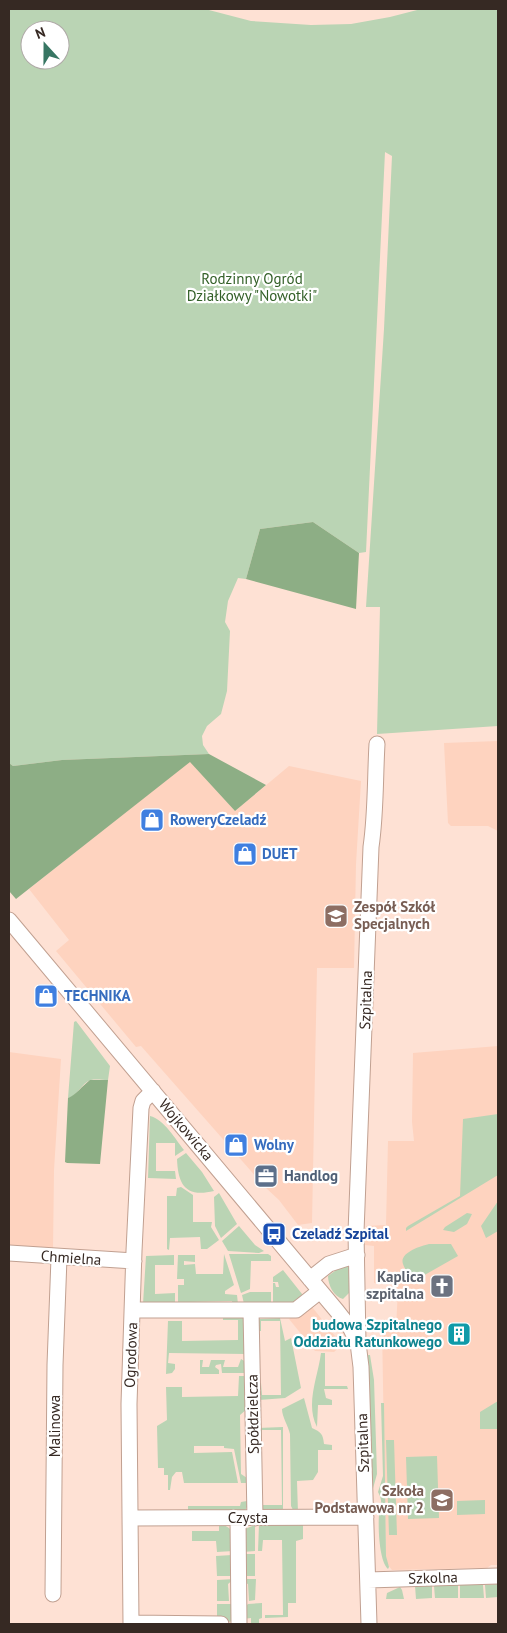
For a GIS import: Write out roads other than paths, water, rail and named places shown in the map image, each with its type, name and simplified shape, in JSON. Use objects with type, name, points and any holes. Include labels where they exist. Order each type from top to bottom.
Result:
[{"type":"street","name":"Szpitalna","points":[[369,1624],[361,1366],[358,1343],[357,1255],[371,847],[375,821],[374,779],[377,744]]},
{"type":"street","name":"Wojkowicka","points":[[9,920],[337,1311],[351,1329],[358,1343]]},
{"type":"street","name":"Ogrodowa","points":[[131,1624],[129,1404],[134,1261],[142,1108],[143,1101],[153,1091]]},
{"type":"street","name":"Chmielna","points":[[9,1253],[59,1258],[134,1261]]},
{"type":"street","points":[[132,1310],[296,1310],[329,1264],[357,1255]]},
{"type":"street","name":"Malinowa","points":[[53,1594],[55,1365],[59,1258]]},
{"type":"street","points":[[337,1311],[348,1303],[358,1291]]},
{"type":"street","name":"Spółdzielcza","points":[[252,1310],[255,1518]]},
{"type":"street","name":"Czysta","points":[[130,1518],[366,1517]]},
{"type":"street","points":[[238,1518],[239,1624]]},
{"type":"street","name":"Szkolna","points":[[368,1580],[498,1576]]},
{"type":"street","points":[[131,1624],[222,1624]]},
{"type":"place","name":"RoweryCzeladź","points":[[152,820]]},
{"type":"place","name":"DUET","points":[[245,854]]},
{"type":"place","name":"Zespół Szkół Specjalnych","points":[[336,916]]},
{"type":"place","name":"TECHNIKA","points":[[46,996]]},
{"type":"place","name":"Wolny","points":[[236,1145]]},
{"type":"place","name":"Handlog","points":[[266,1176]]},
{"type":"place","name":"Czeladź Szpital","points":[[274,1234]]},
{"type":"place","name":"Kaplica szpitalna","points":[[442,1286]]},
{"type":"place","name":"budowa Szpitalnego Oddziału Ratunkowego","points":[[459,1334]]},
{"type":"place","name":"Szkoła Podstawowa nr 2","points":[[442,1500]]},
{"type":"park label","name":"Rodzinny Ogród Działkowy \"Nowotki\"","points":[[252,288]]}]
